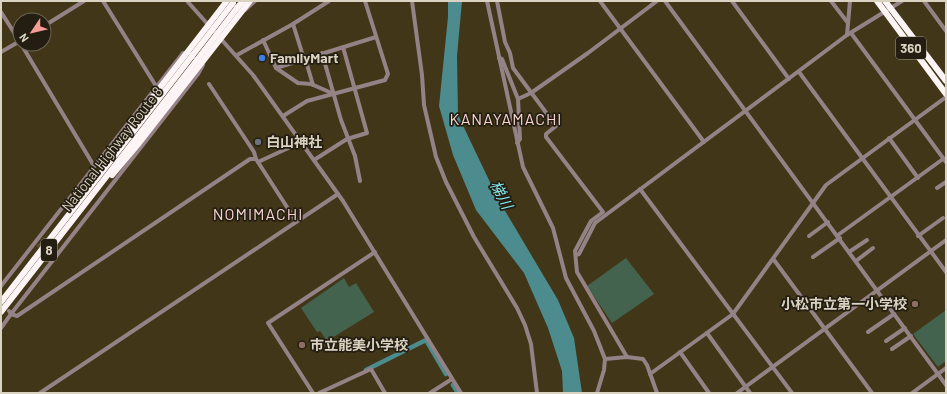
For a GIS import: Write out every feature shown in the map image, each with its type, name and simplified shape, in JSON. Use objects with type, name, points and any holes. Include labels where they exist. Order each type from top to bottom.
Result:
[{"type":"highway","name":"National Highway Route 8","points":[[1,302],[74,209],[95,186],[230,3],[243,1]]},
{"type":"highway","points":[[95,186],[104,174],[139,143],[250,1]]},
{"type":"highway","name":"360","points":[[877,1],[888,11],[946,81]]},
{"type":"highway","name":"360","points":[[885,1],[888,11],[946,96]]},
{"type":"highway","points":[[192,56],[208,25],[230,3]]},
{"type":"highway","name":"National Highway Route 8","points":[[1,312],[70,222],[84,210],[95,186]]},
{"type":"street","points":[[52,21],[84,1]]},
{"type":"street","points":[[103,1],[156,86]]},
{"type":"street","points":[[188,1],[208,25],[237,54],[338,194],[461,393]]},
{"type":"street","points":[[240,15],[255,1]]},
{"type":"street","points":[[237,54],[293,24],[329,1]]},
{"type":"street","points":[[283,116],[307,101],[385,80],[388,74],[365,1]]},
{"type":"street","points":[[412,1],[422,75],[424,105],[436,158],[446,182],[474,237],[517,308],[525,325],[531,344],[537,393]]},
{"type":"street","points":[[487,1],[523,166],[553,228],[566,278],[594,331],[605,359],[604,370],[597,393]]},
{"type":"street","points":[[497,1],[505,42],[510,53],[513,68],[556,126],[546,134],[546,137],[603,212],[591,221],[575,252],[577,272],[627,357]]},
{"type":"street","points":[[600,1],[704,142]]},
{"type":"street","points":[[518,99],[531,93],[657,1]]},
{"type":"street","points":[[665,1],[747,111],[946,385]]},
{"type":"street","points":[[732,1],[790,79]]},
{"type":"street","points":[[831,1],[848,24]]},
{"type":"street","points":[[813,257],[890,198],[944,161],[849,34],[848,24],[850,1]]},
{"type":"street","points":[[576,255],[579,254],[596,224],[640,189],[849,34],[902,1]]},
{"type":"street","points":[[924,1],[946,31]]},
{"type":"street","points":[[1,12],[12,29]]},
{"type":"street","points":[[293,24],[313,85]]},
{"type":"street","points":[[276,68],[304,58],[376,37]]},
{"type":"street","points":[[263,40],[276,68],[298,83],[313,85],[334,94]]},
{"type":"street","points":[[1,52],[12,46]]},
{"type":"street","points":[[314,160],[347,139],[367,132],[343,47]]},
{"type":"street","points":[[26,52],[94,166]]},
{"type":"street","points":[[1,286],[37,242],[94,166],[183,53],[192,56]]},
{"type":"street","points":[[322,53],[347,139],[355,156],[360,181]]},
{"type":"street","points":[[1,328],[10,313],[50,261],[198,74],[207,56]]},
{"type":"street","points":[[499,58],[502,60],[518,99],[520,139],[517,143]]},
{"type":"street","points":[[799,72],[929,252],[946,272]]},
{"type":"street","points":[[210,84],[296,221]]},
{"type":"street","points":[[650,374],[733,314],[774,260],[826,185],[946,96]]},
{"type":"street","points":[[889,138],[918,178]]},
{"type":"street","points":[[10,313],[17,316],[250,159],[257,161],[297,144],[302,144]]},
{"type":"street","points":[[937,188],[946,182]]},
{"type":"street","points":[[640,189],[792,393]]},
{"type":"street","points":[[40,393],[338,194]]},
{"type":"street","points":[[918,236],[943,218]]},
{"type":"street","points":[[809,236],[828,222]]},
{"type":"street","points":[[849,252],[867,240]]},
{"type":"street","points":[[737,393],[946,240]]},
{"type":"street","points":[[856,261],[873,248]]},
{"type":"street","points":[[313,393],[268,324],[375,252]]},
{"type":"street","points":[[774,260],[872,393]]},
{"type":"street","points":[[868,332],[894,314]]},
{"type":"street","points":[[886,341],[904,328]]},
{"type":"street","points":[[706,333],[750,393]]},
{"type":"street","points":[[892,349],[911,336]]},
{"type":"street","points":[[680,352],[709,393]]},
{"type":"street","points":[[605,359],[627,357],[643,359],[657,393]]},
{"type":"street","points":[[912,393],[946,368]]},
{"type":"street","points":[[319,393],[371,369],[385,393]]},
{"type":"street","points":[[430,393],[452,380]]},
{"type":"green space","points":[[626,258],[654,294],[612,323],[587,286]]},
{"type":"green space","points":[[344,278],[349,287],[356,283],[374,312],[327,341],[320,331],[317,332],[301,308]]},
{"type":"green space","points":[[946,310],[946,361],[938,367],[913,334]]},
{"type":"water","points":[[448,1],[462,1],[457,56],[458,115],[498,199],[558,300],[574,338],[582,393],[563,393],[562,371],[548,328],[524,273],[476,210],[453,155],[439,106],[448,17]]},
{"type":"waterway","points":[[366,370],[426,340],[446,374]]},
{"type":"waterway","points":[[453,385],[458,393]]},
{"type":"tunnel","points":[[38,244],[49,260]]},
{"type":"place","name":"FamilyMart","points":[[262,58]]},
{"type":"place","name":"白山神社","points":[[258,142]]},
{"type":"place","name":"小松市立第一小学校","points":[[915,304]]},
{"type":"place","name":"市立能美小学校","points":[[302,345]]},
{"type":"district","name":"KANAYAMACHI","points":[[506,119]]},
{"type":"district","name":"NOMIMACHI","points":[[258,214]]},
{"type":"water label","name":"梯川","points":[[501,195]]}]
